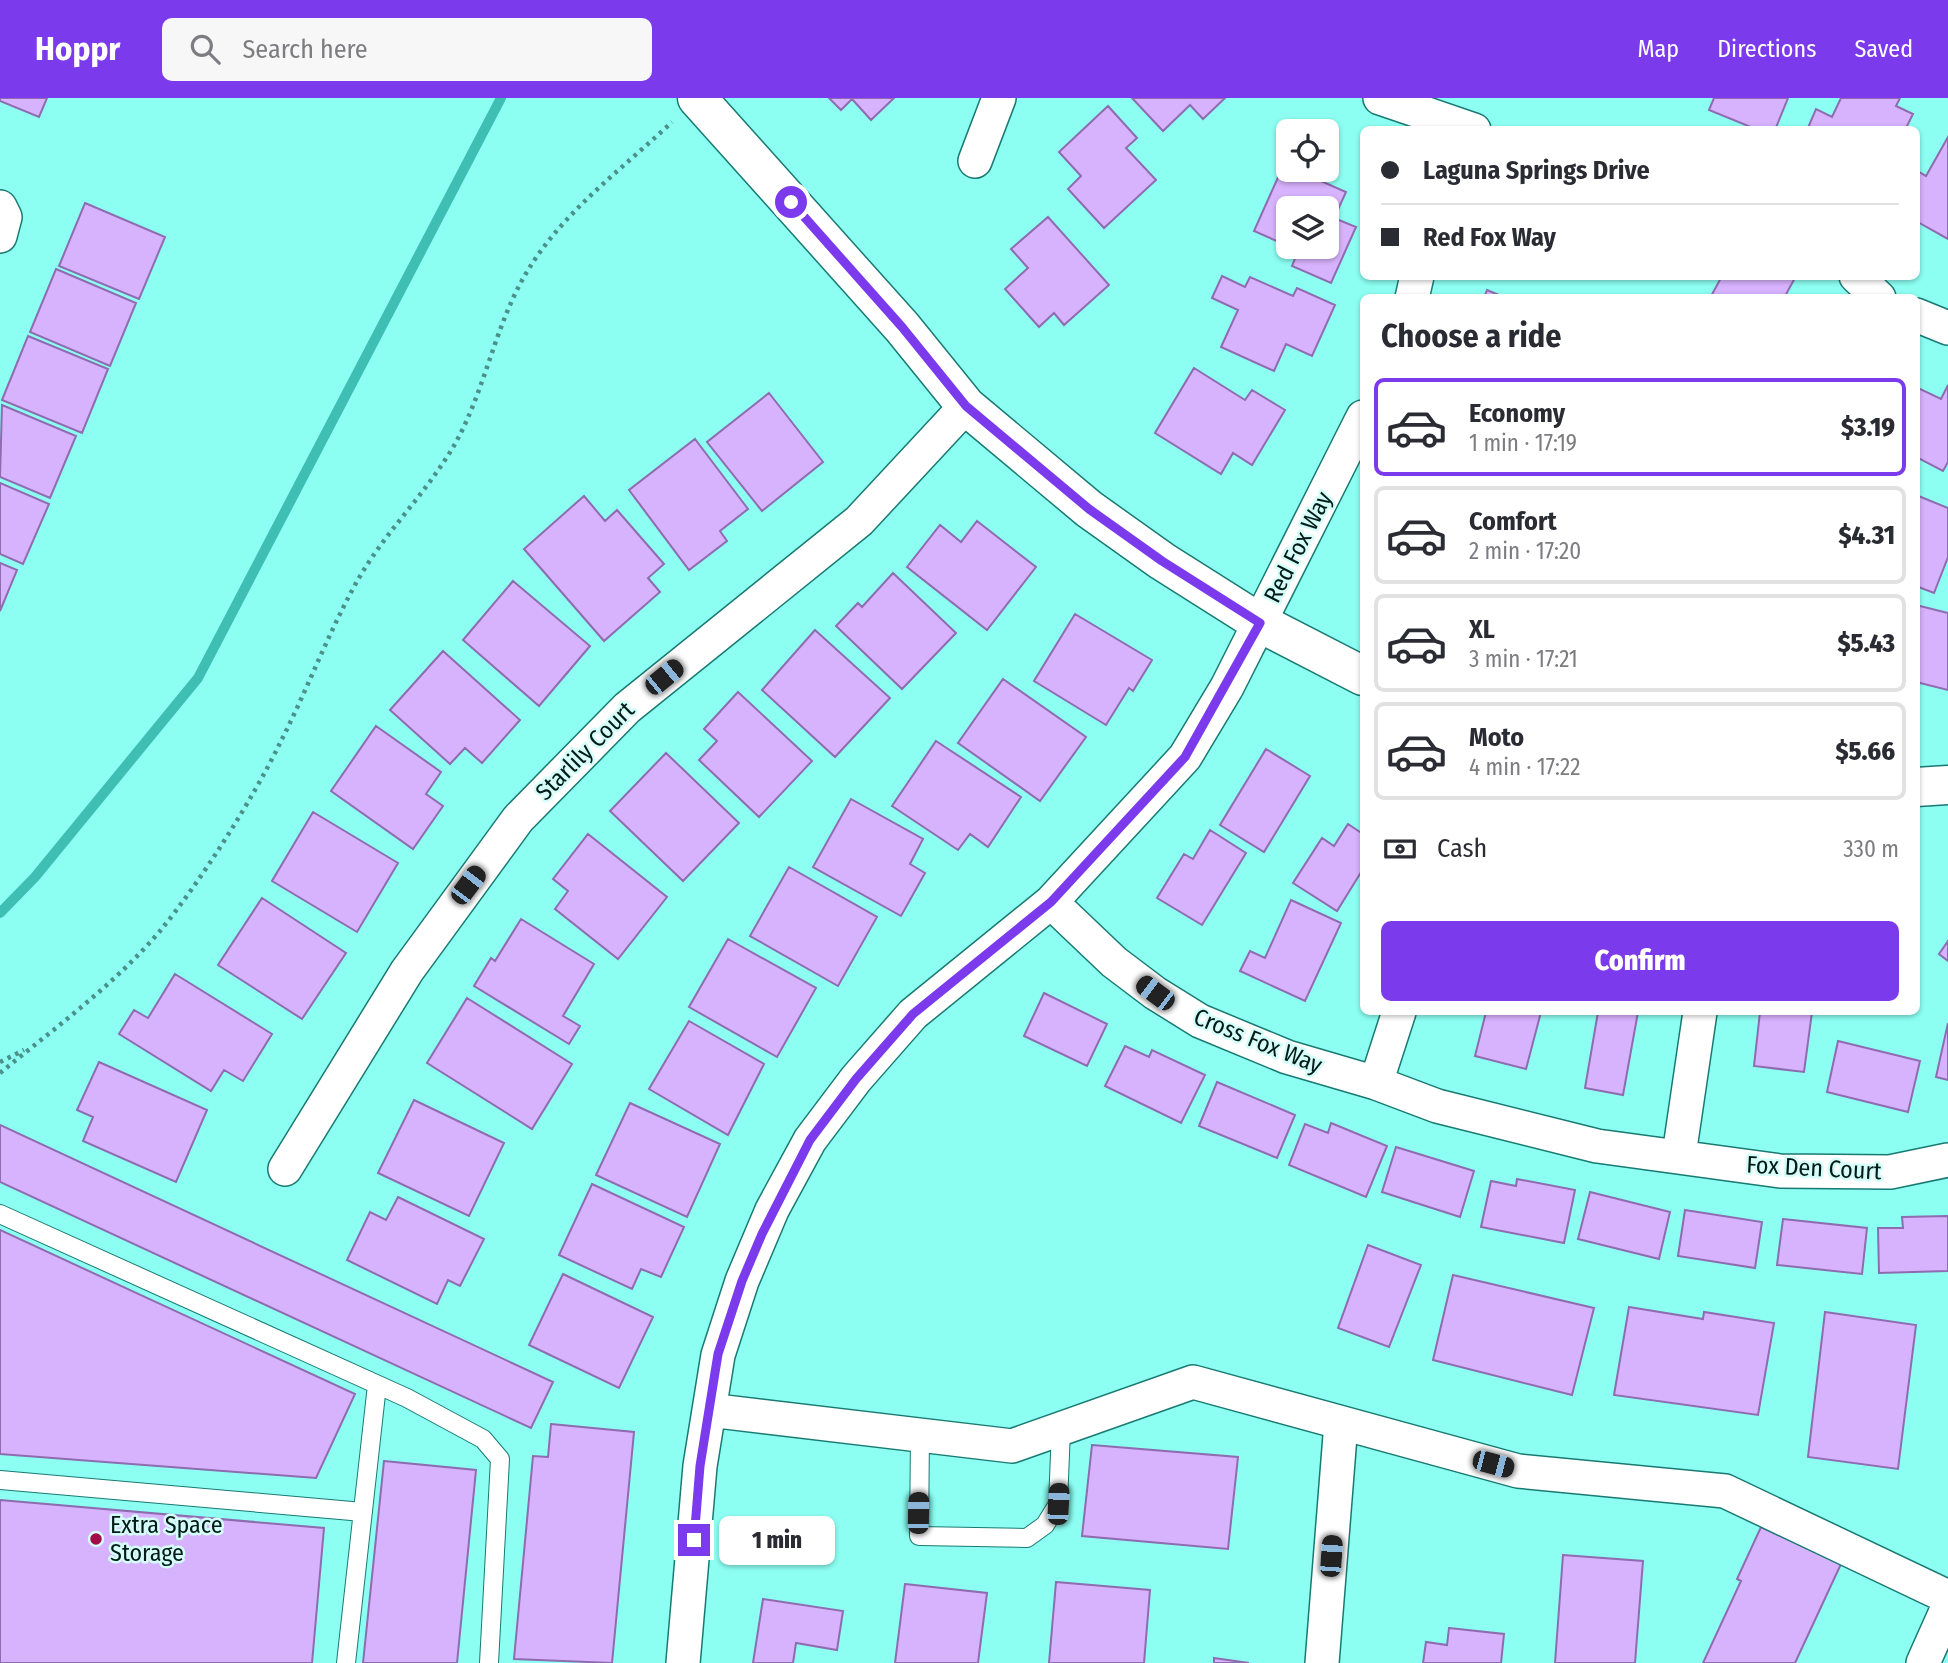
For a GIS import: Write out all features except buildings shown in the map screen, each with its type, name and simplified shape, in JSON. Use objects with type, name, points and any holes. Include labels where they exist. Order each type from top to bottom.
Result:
[{"type":"street","points":[[698,98],[902,327],[966,406],[1089,509],[1162,561],[1260,623],[1360,674]]},
{"type":"street","points":[[975,161],[999,98]]},
{"type":"street","points":[[1380,98],[1456,120]]},
{"type":"street","points":[[0,207],[5,217],[0,236]]},
{"type":"street","points":[[1860,280],[1875,294]]},
{"type":"street","points":[[1920,318],[1948,328]]},
{"type":"street","name":"Starlily Court","points":[[285,1169],[407,971],[518,819],[627,708],[859,521],[966,406]]},
{"type":"street","name":"Red Fox Way","points":[[683,1663],[700,1466],[718,1354],[742,1281],[772,1210],[810,1140],[856,1079],[913,1014],[1051,902],[1185,757],[1260,623],[1360,423]]},
{"type":"street","points":[[1920,788],[1948,785]]},
{"type":"street","name":"Cross Fox Way","points":[[1051,902],[1114,962],[1155,993],[1200,1021],[1287,1057],[1376,1083],[1437,1105],[1541,1133],[1597,1146],[1679,1155]]},
{"type":"street","points":[[1376,1083],[1398,1015]]},
{"type":"street","points":[[1679,1155],[1700,1015]]},
{"type":"street","name":"Fox Den Court","points":[[1679,1155],[1780,1171],[1890,1172],[1948,1160]]},
{"type":"street","points":[[709,1410],[1012,1446],[1193,1382],[1518,1471],[1725,1491],[1948,1597]]},
{"type":"street","points":[[1322,1663],[1341,1423]]},
{"type":"street","points":[[1923,1663],[1948,1607]]},
{"type":"lane","points":[[0,1214],[377,1385],[483,1439],[500,1459],[489,1663]]},
{"type":"lane","points":[[346,1663],[377,1385]]},
{"type":"lane","points":[[920,1435],[919,1536],[1027,1538],[1045,1525],[1058,1504],[1061,1429]]},
{"type":"lane","points":[[0,1480],[363,1512]]},
{"type":"path","points":[[0,1073],[116,977],[160,930],[201,874],[279,745],[355,584],[389,530],[446,460],[468,418],[503,320],[538,253],[562,222],[657,136]]},
{"type":"path","points":[[0,1062],[34,1045]]},
{"type":"waterway","points":[[0,913],[35,877],[198,678],[501,98]]},
{"type":"place","name":"Extra Space Storage","points":[[96,1539]]},
{"type":"route","points":[[694,1540],[700,1466],[718,1354],[742,1281],[772,1210],[810,1140],[856,1079],[913,1014],[983,954],[1051,902],[1185,757],[1227,687],[1260,623],[1162,561],[1089,509],[966,406],[902,327],[791,202]]}]
